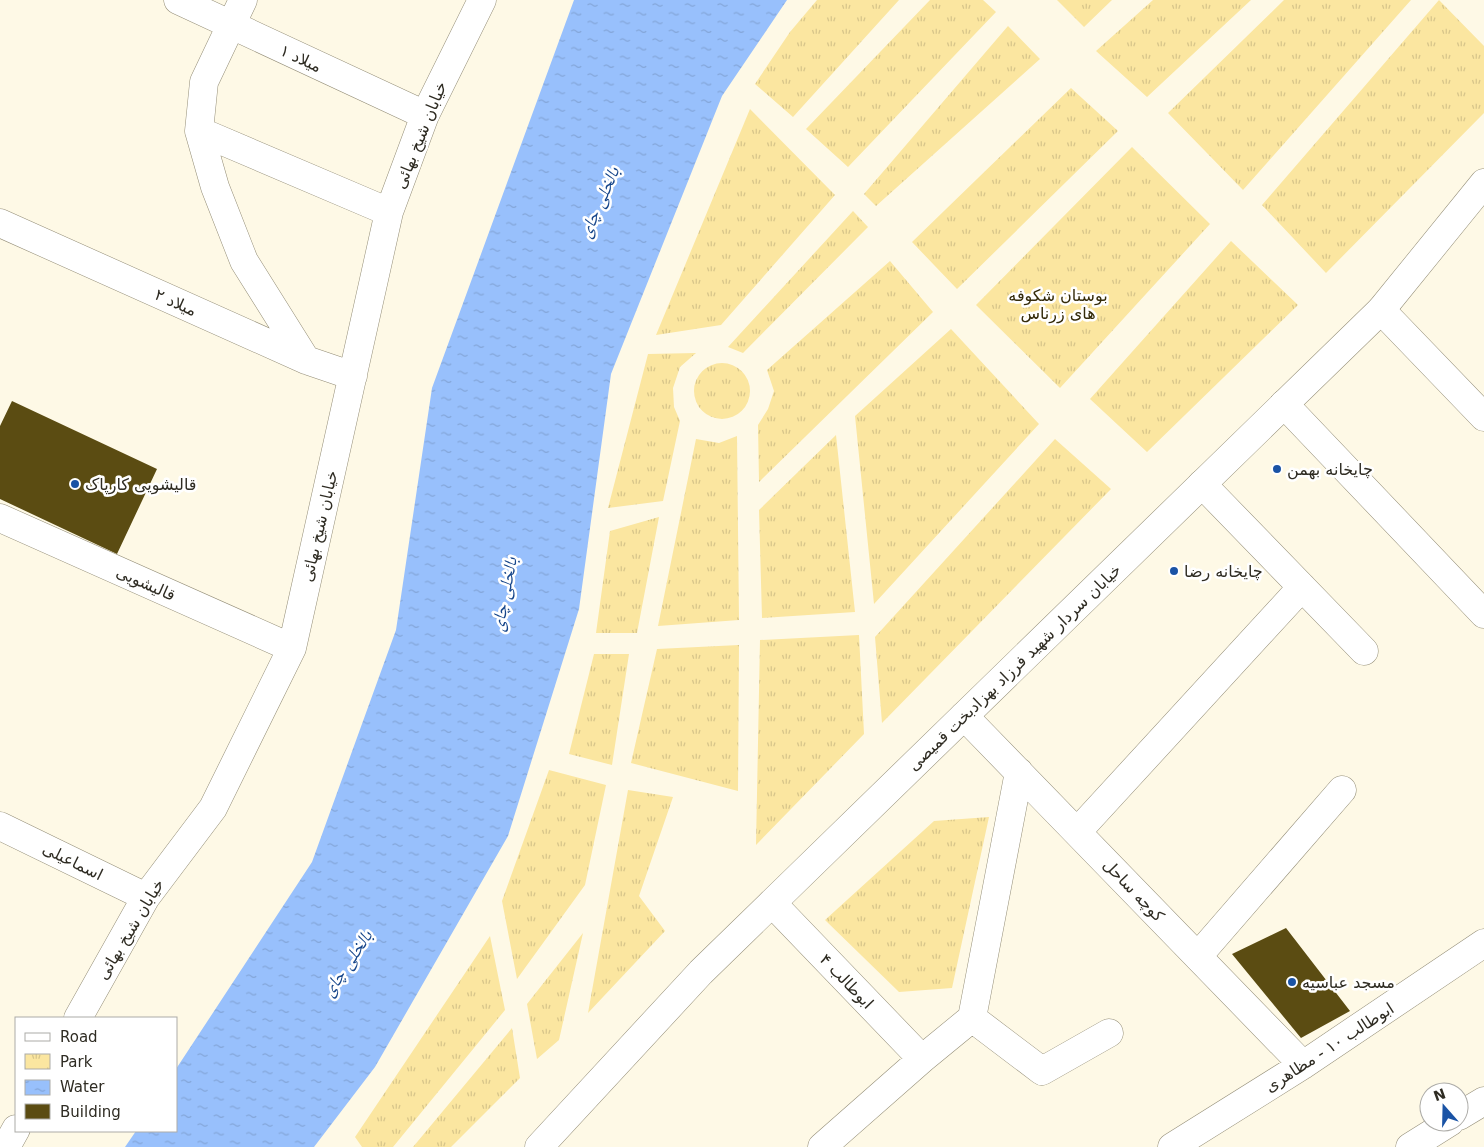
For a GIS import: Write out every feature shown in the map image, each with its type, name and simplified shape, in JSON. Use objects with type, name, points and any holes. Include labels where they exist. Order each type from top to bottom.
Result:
[{"type":"street","name":"میلاد ۱","points":[[178,0],[425,115]]},
{"type":"street","points":[[243,0],[204,82],[199,131],[215,187],[244,261],[306,360]]},
{"type":"street","name":"خیابان شیخ بهائی","points":[[79,1017],[146,897],[213,808],[292,648],[389,212],[425,115],[482,0]]},
{"type":"street","points":[[199,131],[389,212]]},
{"type":"street","name":"خیابان سردار شهید فرزاد بهزاد‌بخت قمیصی","points":[[539,1147],[701,972],[1381,310],[1484,183]]},
{"type":"street","name":"میلاد ۲","points":[[0,223],[306,360],[353,376]]},
{"type":"street","points":[[1381,310],[1484,417]]},
{"type":"street","points":[[1284,404],[1484,614]]},
{"type":"street","points":[[1202,484],[1364,651]]},
{"type":"street","name":"قالیشویی","points":[[0,518],[292,648]]},
{"type":"street","points":[[1077,832],[1302,588]]},
{"type":"street","name":"کوچه ساحل","points":[[964,716],[1304,1065]]},
{"type":"street","points":[[822,1147],[922,1059],[972,1018],[1019,772]]},
{"type":"street","points":[[1198,956],[1342,790]]},
{"type":"street","name":"اسماعیلی","points":[[0,826],[146,897]]},
{"type":"street","name":"ابوطالب ۴","points":[[772,903],[922,1059]]},
{"type":"street","name":"ابوطالب ۱۰ - مظاهری","points":[[1172,1147],[1304,1065],[1484,943]]},
{"type":"street","points":[[972,1018],[1042,1071],[1109,1033]]},
{"type":"street","points":[[1469,1110],[1484,1101]]},
{"type":"street","points":[[6,1147],[15,1131]]},
{"type":"street","points":[[1410,1147],[1434,1132]]},
{"type":"green space","points":[[817,0],[899,0],[793,117],[755,84],[790,32]]},
{"type":"green space","points":[[930,0],[983,0],[996,12],[848,167],[806,129]]},
{"type":"green space","points":[[1057,0],[1112,0],[1084,27]]},
{"type":"green space","points":[[1153,0],[1251,0],[1147,97],[1096,51]]},
{"type":"green space","points":[[1284,0],[1411,0],[1243,190],[1168,113]]},
{"type":"green space","points":[[1439,0],[1484,46],[1484,113],[1326,273],[1262,205]]},
{"type":"green space","points":[[1008,26],[1040,59],[876,206],[864,194]]},
{"type":"green space","name":"بوستان شکوفه های زرناس","points":[[1071,88],[1118,131],[957,289],[912,242]]},
{"type":"green space","points":[[750,109],[835,195],[721,325],[656,335]]},
{"type":"green space","name":"بوستان شکوفه های زرناس","points":[[1132,147],[1210,224],[1060,388],[976,305]]},
{"type":"green space","points":[[853,211],[868,227],[743,353],[728,347]]},
{"type":"green space","name":"بوستان شکوفه های زرناس","points":[[1231,241],[1298,305],[1147,452],[1090,399]]},
{"type":"green space","points":[[890,261],[933,312],[759,482],[758,425],[768,409],[774,391],[767,370]]},
{"type":"green space","points":[[951,329],[1039,424],[874,604],[855,416]]},
{"type":"green space","points":[[696,353],[680,367],[673,388],[674,407],[680,421],[663,501],[608,508],[648,354]]},
{"type":"green space","points":[[722,363],[733,365],[742,371],[748,380],[750,391],[748,402],[742,411],[733,417],[722,419],[711,417],[702,411],[696,402],[694,391],[696,380],[702,371],[711,365]]},
{"type":"green space","points":[[836,435],[855,612],[762,618],[759,510]]},
{"type":"green space","points":[[737,436],[739,620],[658,626],[696,439],[719,443]]},
{"type":"green space","points":[[1055,439],[1111,489],[882,723],[875,637]]},
{"type":"green space","points":[[659,517],[637,633],[596,633],[610,531]]},
{"type":"green space","points":[[859,635],[864,734],[756,845],[760,640]]},
{"type":"green space","points":[[739,645],[738,791],[631,763],[657,649]]},
{"type":"green space","points":[[594,654],[629,654],[612,765],[569,754]]},
{"type":"green space","points":[[549,770],[606,785],[585,885],[517,979],[502,901]]},
{"type":"green space","points":[[628,790],[673,797],[639,896],[665,931],[588,1013]]},
{"type":"green space","points":[[989,817],[952,988],[899,992],[825,920],[934,821]]},
{"type":"green space","points":[[583,933],[559,1040],[537,1059],[527,1004]]},
{"type":"green space","points":[[490,936],[505,1010],[393,1147],[362,1147],[355,1137]]},
{"type":"green space","points":[[512,1028],[520,1078],[451,1147],[413,1147]]},
{"type":"water","name":"بالخلی چای","points":[[574,0],[787,0],[722,96],[611,374],[579,609],[508,836],[375,1067],[314,1147],[125,1147],[135,1132],[178,1132],[178,1066],[312,862],[396,630],[432,388]]},
{"type":"building","name":"قالیشویی کارپاک","points":[[12,401],[157,469],[117,554],[0,499],[0,426]]},
{"type":"building","name":"مسجد عباسیه","points":[[1286,928],[1350,1011],[1301,1038],[1232,954]]},
{"type":"place","name":"چایخانه بهمن","points":[[1277,469]]},
{"type":"place","name":"قالیشویی کارپاک","points":[[75,484]]},
{"type":"place","name":"چایخانه رضا","points":[[1174,571]]},
{"type":"place","name":"مسجد عباسیه","points":[[1292,982]]}]
